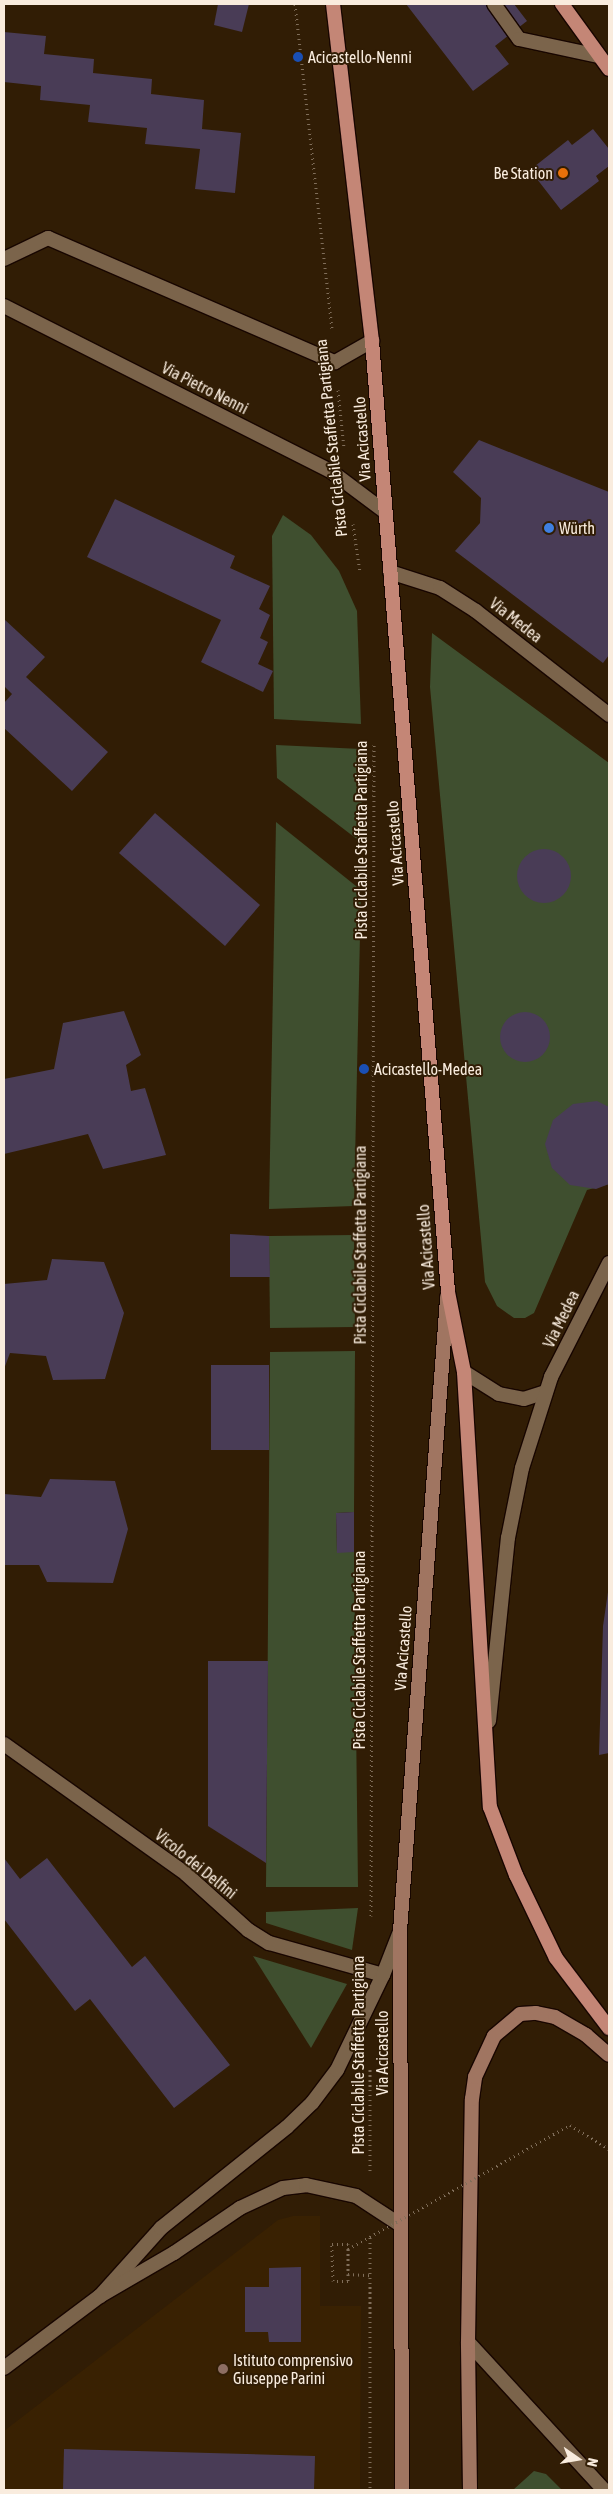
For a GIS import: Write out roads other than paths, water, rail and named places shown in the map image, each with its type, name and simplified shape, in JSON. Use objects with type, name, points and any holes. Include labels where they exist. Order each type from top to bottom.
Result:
[{"type":"main road","name":"Via Acicastello","points":[[333,4],[372,341],[384,511],[448,1292],[400,1931],[399,2224],[402,2490]]},
{"type":"main road","points":[[562,4],[609,69]]},
{"type":"main road","points":[[448,1292],[464,1372],[490,1807],[516,1875],[556,1958],[609,2028]]},
{"type":"main road","points":[[470,2490],[468,2342],[472,2099],[475,2077],[486,2051],[504,2025],[520,2014],[536,2013],[554,2017],[586,2035],[609,2055]]},
{"type":"street","points":[[494,4],[519,39],[600,56]]},
{"type":"street","points":[[4,259],[48,238],[335,362],[372,341]]},
{"type":"street","name":"Via Pietro Nenni","points":[[4,306],[347,482],[384,511]]},
{"type":"street","name":"Via Medea","points":[[390,572],[440,588],[476,611],[609,715]]},
{"type":"street","name":"Via Medea","points":[[486,1755],[508,1538],[522,1468],[546,1392],[609,1263]]},
{"type":"street","points":[[464,1372],[499,1394],[524,1399],[546,1392]]},
{"type":"street","name":"Vicolo dei Delfini","points":[[4,1744],[186,1874],[248,1930],[269,1943],[383,1975]]},
{"type":"street","points":[[100,2296],[161,2228],[288,2128],[312,2103],[337,2070],[383,1975],[400,1931]]},
{"type":"street","points":[[4,2368],[100,2296],[174,2253],[240,2208],[284,2188],[306,2185],[370,2202],[399,2224]]},
{"type":"street","points":[[468,2342],[604,2490]]},
{"type":"place","name":"Acicastello-Nenni","points":[[298,57]]},
{"type":"place","name":"Be Station","points":[[563,173]]},
{"type":"place","name":"Würth","points":[[549,528]]},
{"type":"place","name":"Acicastello-Medea","points":[[364,1069]]},
{"type":"place","name":"Istituto comprensivo Giuseppe Parini","points":[[223,2369]]}]
